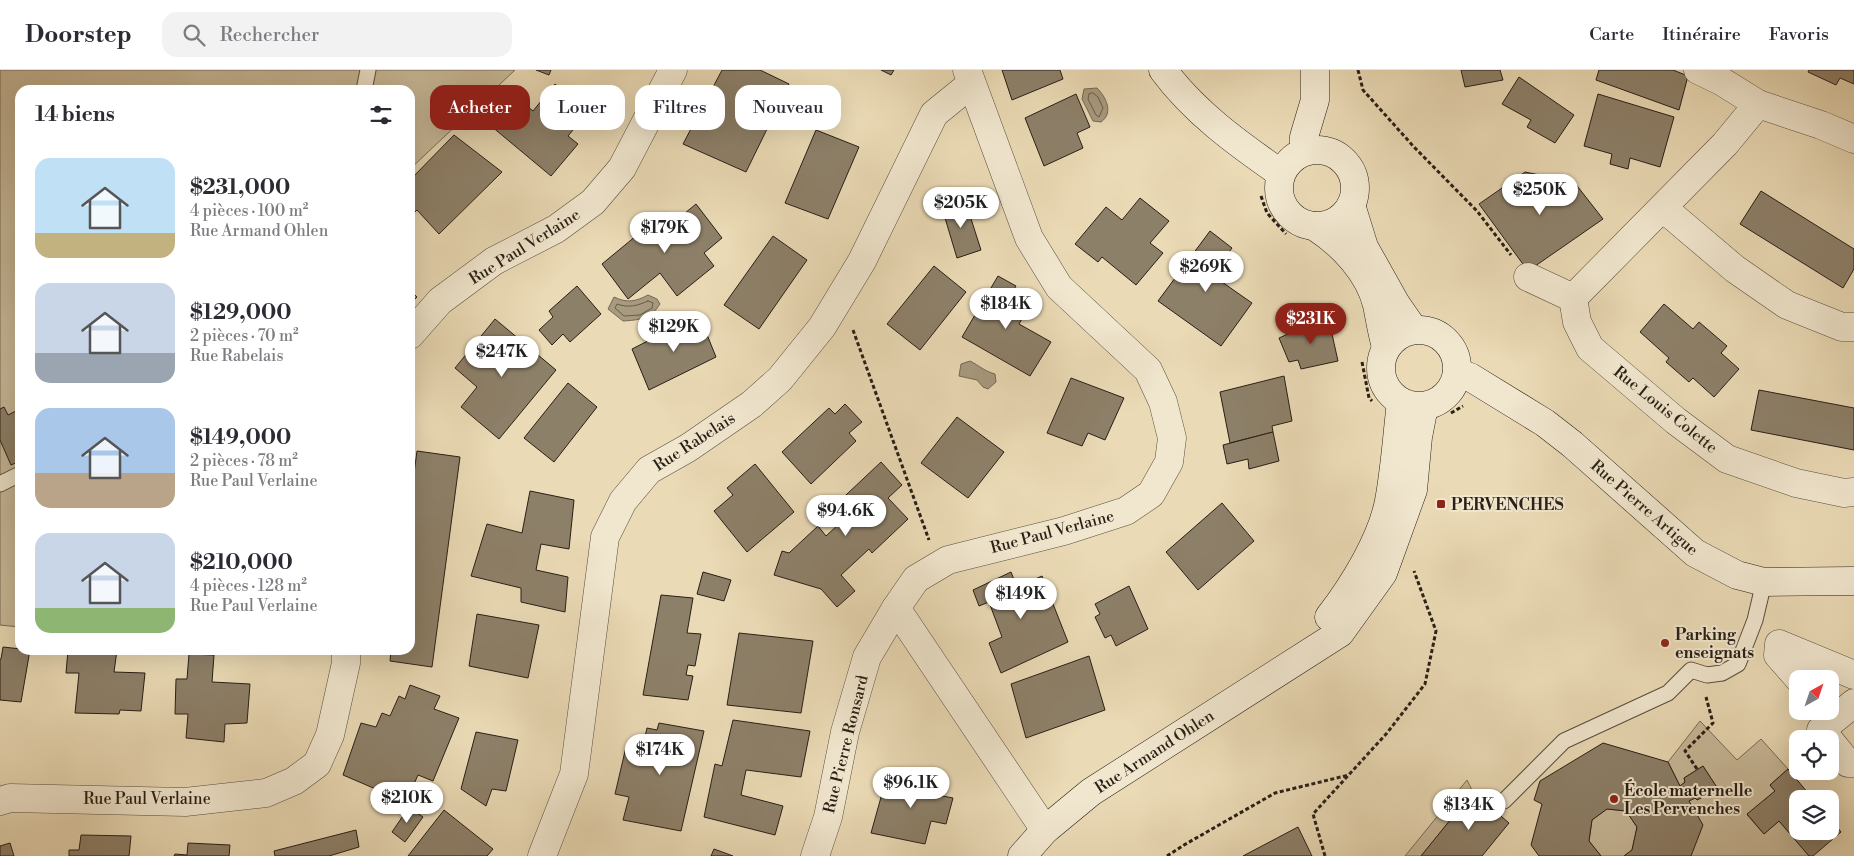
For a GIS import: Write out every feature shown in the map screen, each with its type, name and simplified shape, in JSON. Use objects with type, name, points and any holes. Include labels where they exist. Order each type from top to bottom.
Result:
[{"type":"street","name":"Rue Paul Verlaine","points":[[415,330],[440,302],[494,261],[556,229],[593,202],[622,168],[673,70]]},
{"type":"street","points":[[1163,70],[1177,89],[1278,189],[1280,200],[1285,210],[1293,218],[1303,223],[1303,233]]},
{"type":"street","points":[[1304,151],[1304,137],[1315,100],[1315,70]]},
{"type":"street","points":[[1698,70],[1721,81],[1758,104],[1854,138]]},
{"type":"street","name":"Rue Paul Verlaine","points":[[896,608],[916,579],[948,560],[1064,531],[1126,510],[1151,494],[1170,462],[1172,438],[1162,402],[1148,370],[1059,287],[1029,238],[969,77]]},
{"type":"street","name":"Rue Rabelais","points":[[542,856],[574,774],[605,537],[623,501],[649,470],[688,448],[752,404],[780,379],[822,327],[862,261],[934,114],[969,77]]},
{"type":"street","points":[[1315,100],[1332,153]]},
{"type":"street","points":[[1528,277],[1573,298],[1725,144],[1758,104]]},
{"type":"street","points":[[1269,180],[1293,157],[1304,151],[1323,150],[1332,153],[1342,159],[1350,169],[1354,180],[1355,193],[1351,205],[1345,214],[1336,221],[1303,233]]},
{"type":"street","points":[[1351,205],[1364,247],[1396,304],[1414,330]]},
{"type":"street","points":[[1663,208],[1735,269],[1786,305],[1842,327],[1854,327]]},
{"type":"street","points":[[1303,233],[1330,236],[1348,253],[1365,276],[1377,304],[1381,330],[1375,352]]},
{"type":"street","name":"Rue Louis Colette","points":[[1573,298],[1577,322],[1590,348],[1676,421],[1727,459],[1796,482],[1844,492],[1854,492]]},
{"type":"street","points":[[1427,330],[1439,335],[1449,344],[1455,355],[1457,373],[1451,389],[1444,397],[1434,403],[1400,404],[1383,383],[1380,371],[1381,358],[1375,352],[1403,332],[1427,330]]},
{"type":"street","name":"Rue Pierre Artigue","points":[[1457,373],[1470,377],[1545,423],[1572,444],[1695,552],[1736,575],[1764,582],[1854,581]]},
{"type":"street","name":"Rue Armand Ohlen","points":[[1022,856],[1045,830],[1090,792],[1297,659],[1340,603],[1374,546],[1388,503],[1400,404]]},
{"type":"street","points":[[896,608],[1045,830]]},
{"type":"street","name":"Rue Pierre Ronsard","points":[[815,856],[828,816],[845,732],[867,657],[896,608]]},
{"type":"street","points":[[1791,670],[1778,655],[1779,644],[1819,670]]},
{"type":"street","name":"Rue Paul Verlaine","points":[[0,801],[10,798],[185,802],[266,793],[294,781],[317,764],[330,735],[346,663],[346,655]]},
{"type":"street","points":[[1839,673],[1854,675]]},
{"type":"street","points":[[1823,730],[1851,712]]},
{"type":"street","points":[[1839,751],[1848,763],[1854,763]]},
{"type":"lane","points":[[365,85],[368,70]]},
{"type":"lane","points":[[0,484],[15,476]]},
{"type":"lane","points":[[1504,800],[1564,742],[1668,693],[1691,670],[1707,675],[1722,673],[1738,664],[1755,620],[1764,582]]},
{"type":"path","points":[[1358,70],[1363,90],[1414,147],[1477,212],[1528,277]]},
{"type":"path","points":[[1269,180],[1267,213],[1303,233]]},
{"type":"path","points":[[840,296],[938,566]]},
{"type":"path","points":[[1375,352],[1361,364],[1369,398],[1400,404]]},
{"type":"path","points":[[1325,856],[1313,814],[1387,733],[1425,684],[1436,631],[1412,563]]},
{"type":"path","points":[[1697,770],[1685,751],[1713,723],[1700,673]]},
{"type":"path","points":[[1167,856],[1275,793],[1349,775]]},
{"type":"shaded area","points":[[0,70],[515,70],[499,85],[430,85],[430,130],[451,130],[415,164],[415,85],[15,85],[15,626],[0,625]]},
{"type":"shaded area","points":[[1700,721],[1737,760],[1761,739],[1788,769],[1770,785],[1775,791],[1747,815],[1764,834],[1779,821],[1789,833],[1789,840],[1795,840],[1809,856],[1691,856],[1689,801],[1695,798],[1697,800],[1718,789],[1703,766],[1684,778],[1685,782],[1680,786],[1668,762]]},
{"type":"shaded area","points":[[1467,780],[1473,792],[1421,856],[1405,856]]},
{"type":"shaded area","points":[[1607,809],[1626,811],[1637,827],[1632,850],[1624,856],[1601,856],[1589,841],[1592,820]]},
{"type":"water","points":[[1097,88],[1106,100],[1108,110],[1101,122],[1093,121],[1082,99],[1084,89]]},
{"type":"water","points":[[648,295],[657,299],[660,304],[653,313],[644,318],[623,321],[608,309],[614,297],[631,301]]},
{"type":"water","points":[[970,361],[995,374],[996,382],[988,389],[983,387],[977,380],[959,376],[961,364]]},
{"type":"building","points":[[536,70],[551,70],[549,75]]},
{"type":"building","points":[[722,70],[760,70],[789,84],[735,85],[735,130],[767,130],[746,172],[683,144],[690,130],[725,130],[725,85],[714,85]]},
{"type":"building","points":[[881,70],[894,70],[891,75]]},
{"type":"building","points":[[1002,70],[1060,70],[1063,79],[1012,100]]},
{"type":"building","points":[[1461,70],[1500,70],[1503,80],[1465,87]]},
{"type":"building","points":[[1599,70],[1673,70],[1688,76],[1679,110],[1596,80]]},
{"type":"building","points":[[1809,70],[1854,70],[1854,84],[1840,78],[1836,85],[1808,72]]},
{"type":"building","points":[[1519,77],[1574,115],[1555,143],[1527,127],[1531,120],[1502,104]]},
{"type":"building","points":[[1076,94],[1090,127],[1077,133],[1083,148],[1044,166],[1025,118]]},
{"type":"building","points":[[1598,94],[1674,117],[1660,167],[1630,158],[1628,169],[1610,164],[1612,154],[1584,146]]},
{"type":"building","points":[[540,102],[540,130],[573,130],[568,136],[578,144],[551,176],[496,130],[530,130],[530,109],[533,111]]},
{"type":"building","points":[[816,130],[859,147],[828,219],[785,203]]},
{"type":"building","points":[[454,135],[502,172],[439,234],[417,210],[415,212],[415,175]]},
{"type":"building","points":[[1525,172],[1574,182],[1603,219],[1528,271],[1479,204]]},
{"type":"building","points":[[1761,191],[1854,249],[1854,269],[1843,288],[1740,224]]},
{"type":"building","points":[[1140,198],[1169,221],[1150,243],[1163,253],[1136,285],[1102,257],[1098,262],[1075,244],[1106,207],[1122,220]]},
{"type":"building","points":[[965,200],[981,250],[957,258],[942,208]]},
{"type":"building","points":[[696,204],[722,238],[704,253],[714,266],[677,296],[660,273],[628,299],[602,264],[665,212],[673,223]]},
{"type":"building","points":[[1210,231],[1232,248],[1212,275],[1252,303],[1221,346],[1158,301]]},
{"type":"building","points":[[773,236],[807,260],[759,329],[724,305]]},
{"type":"building","points":[[934,266],[966,292],[920,350],[887,324]]},
{"type":"building","points":[[998,276],[1016,286],[1009,297],[1028,308],[1019,324],[1051,342],[1030,376],[962,337]]},
{"type":"building","points":[[577,286],[601,314],[570,342],[563,334],[552,345],[539,330],[553,317],[549,311]]},
{"type":"building","points":[[1664,304],[1693,329],[1699,322],[1727,346],[1721,353],[1739,369],[1714,397],[1693,378],[1689,382],[1666,362],[1669,358],[1640,332]]},
{"type":"building","points":[[699,315],[716,357],[649,390],[632,349]]},
{"type":"building","points":[[1328,316],[1338,361],[1301,369],[1298,360],[1289,362],[1279,338]]},
{"type":"building","points":[[495,319],[556,370],[499,439],[461,407],[477,387],[455,368]]},
{"type":"building","points":[[1284,376],[1292,421],[1272,426],[1273,432],[1230,443],[1220,392]]},
{"type":"building","points":[[1071,378],[1124,398],[1105,440],[1088,433],[1082,446],[1047,433]]},
{"type":"building","points":[[568,383],[597,407],[554,462],[524,438]]},
{"type":"building","points":[[1759,390],[1854,408],[1854,450],[1751,430]]},
{"type":"building","points":[[845,404],[862,422],[849,433],[856,441],[811,484],[782,452],[829,408],[835,414]]},
{"type":"building","points":[[4,407],[8,415],[15,412],[15,463],[11,465],[0,440],[0,409]]},
{"type":"building","points":[[957,417],[1004,452],[968,498],[921,463]]},
{"type":"building","points":[[1273,432],[1279,461],[1249,469],[1248,459],[1227,464],[1223,445]]},
{"type":"building","points":[[417,451],[460,457],[432,667],[390,661],[391,655],[415,655],[415,466]]},
{"type":"building","points":[[881,462],[902,485],[888,498],[908,519],[872,553],[869,549],[841,575],[855,591],[837,607],[821,589],[774,575],[782,551],[789,553],[818,526],[826,536],[840,523],[829,511]]},
{"type":"building","points":[[755,464],[794,512],[747,552],[714,511],[733,495],[727,488]]},
{"type":"building","points":[[530,491],[574,500],[569,549],[541,544],[536,570],[568,577],[565,612],[521,602],[521,588],[471,576],[487,524],[522,533]]},
{"type":"building","points":[[1222,503],[1254,541],[1198,590],[1166,552]]},
{"type":"building","points":[[703,572],[731,580],[724,601],[697,594]]},
{"type":"building","points":[[1011,572],[1017,587],[1042,576],[1068,642],[1001,673],[989,643],[1002,637],[989,602],[979,606],[973,590]]},
{"type":"building","points":[[1129,586],[1148,629],[1116,646],[1111,635],[1105,638],[1095,617],[1100,614],[1095,604]]},
{"type":"building","points":[[661,595],[693,598],[687,633],[701,634],[695,666],[688,665],[686,675],[693,676],[688,700],[643,695]]},
{"type":"building","points":[[477,614],[539,625],[528,678],[469,666]]},
{"type":"building","points":[[739,633],[813,641],[801,713],[727,705]]},
{"type":"building","points":[[3,647],[15,648],[15,655],[29,655],[21,702],[0,700]]},
{"type":"building","points":[[68,655],[116,655],[114,672],[145,673],[141,711],[120,710],[119,714],[75,713],[79,673],[66,673]]},
{"type":"building","points":[[189,655],[214,655],[212,682],[250,684],[247,723],[225,724],[224,742],[186,738],[188,714],[175,714],[176,679],[187,679]]},
{"type":"building","points":[[1089,656],[1105,710],[1026,738],[1011,684]]},
{"type":"building","points":[[410,685],[440,696],[434,709],[459,718],[433,781],[418,775],[406,802],[343,775],[361,723],[376,727],[382,713],[390,716],[399,696],[405,699]]},
{"type":"building","points":[[733,720],[810,731],[801,777],[746,770],[741,795],[783,806],[775,835],[704,817],[715,764],[722,766]]},
{"type":"building","points":[[659,723],[704,731],[681,831],[623,820],[629,797],[615,794],[626,747],[642,749],[647,728],[657,730]]},
{"type":"building","points":[[476,732],[518,740],[506,791],[492,789],[486,806],[461,789]]},
{"type":"building","name":"École maternelle Les Pervenches","points":[[1603,743],[1668,762],[1680,786],[1685,782],[1684,778],[1703,766],[1718,789],[1697,800],[1695,798],[1689,801],[1703,825],[1691,856],[1624,856],[1632,850],[1637,827],[1626,811],[1607,809],[1592,820],[1589,841],[1601,856],[1539,856],[1531,845],[1542,804],[1534,800],[1540,781]]},
{"type":"building","name":"École maternelle Les Pervenches","points":[[1788,769],[1789,780],[1797,780],[1806,790],[1789,790],[1789,833],[1779,821],[1764,834],[1747,814],[1775,791],[1770,785]]},
{"type":"building","points":[[903,773],[941,781],[938,795],[953,798],[946,824],[931,821],[925,844],[871,833],[885,783],[900,786]]},
{"type":"building","points":[[1473,792],[1509,823],[1482,856],[1421,856]]},
{"type":"building","points":[[409,807],[423,817],[405,842],[392,832]]},
{"type":"building","points":[[444,810],[493,849],[487,856],[408,856]]},
{"type":"building","points":[[1298,827],[1312,856],[1243,856]]},
{"type":"building","points":[[356,830],[359,847],[329,856],[275,856],[274,851]]},
{"type":"building","points":[[81,835],[131,836],[129,856],[69,856],[69,850],[79,850]]},
{"type":"building","name":"École maternelle Les Pervenches","points":[[1795,840],[1832,840],[1813,856],[1809,856]]},
{"type":"building","points":[[10,843],[14,856],[0,856],[0,846]]},
{"type":"building","points":[[188,843],[230,845],[229,856],[174,856],[175,854],[187,855]]},
{"type":"building","points":[[714,849],[733,856],[711,856]]},
{"type":"place","name":"PERVENCHES","points":[[1441,504]]},
{"type":"place","name":"Parking enseignats","points":[[1665,643]]},
{"type":"place","name":"École maternelle Les Pervenches","points":[[1614,799]]}]
